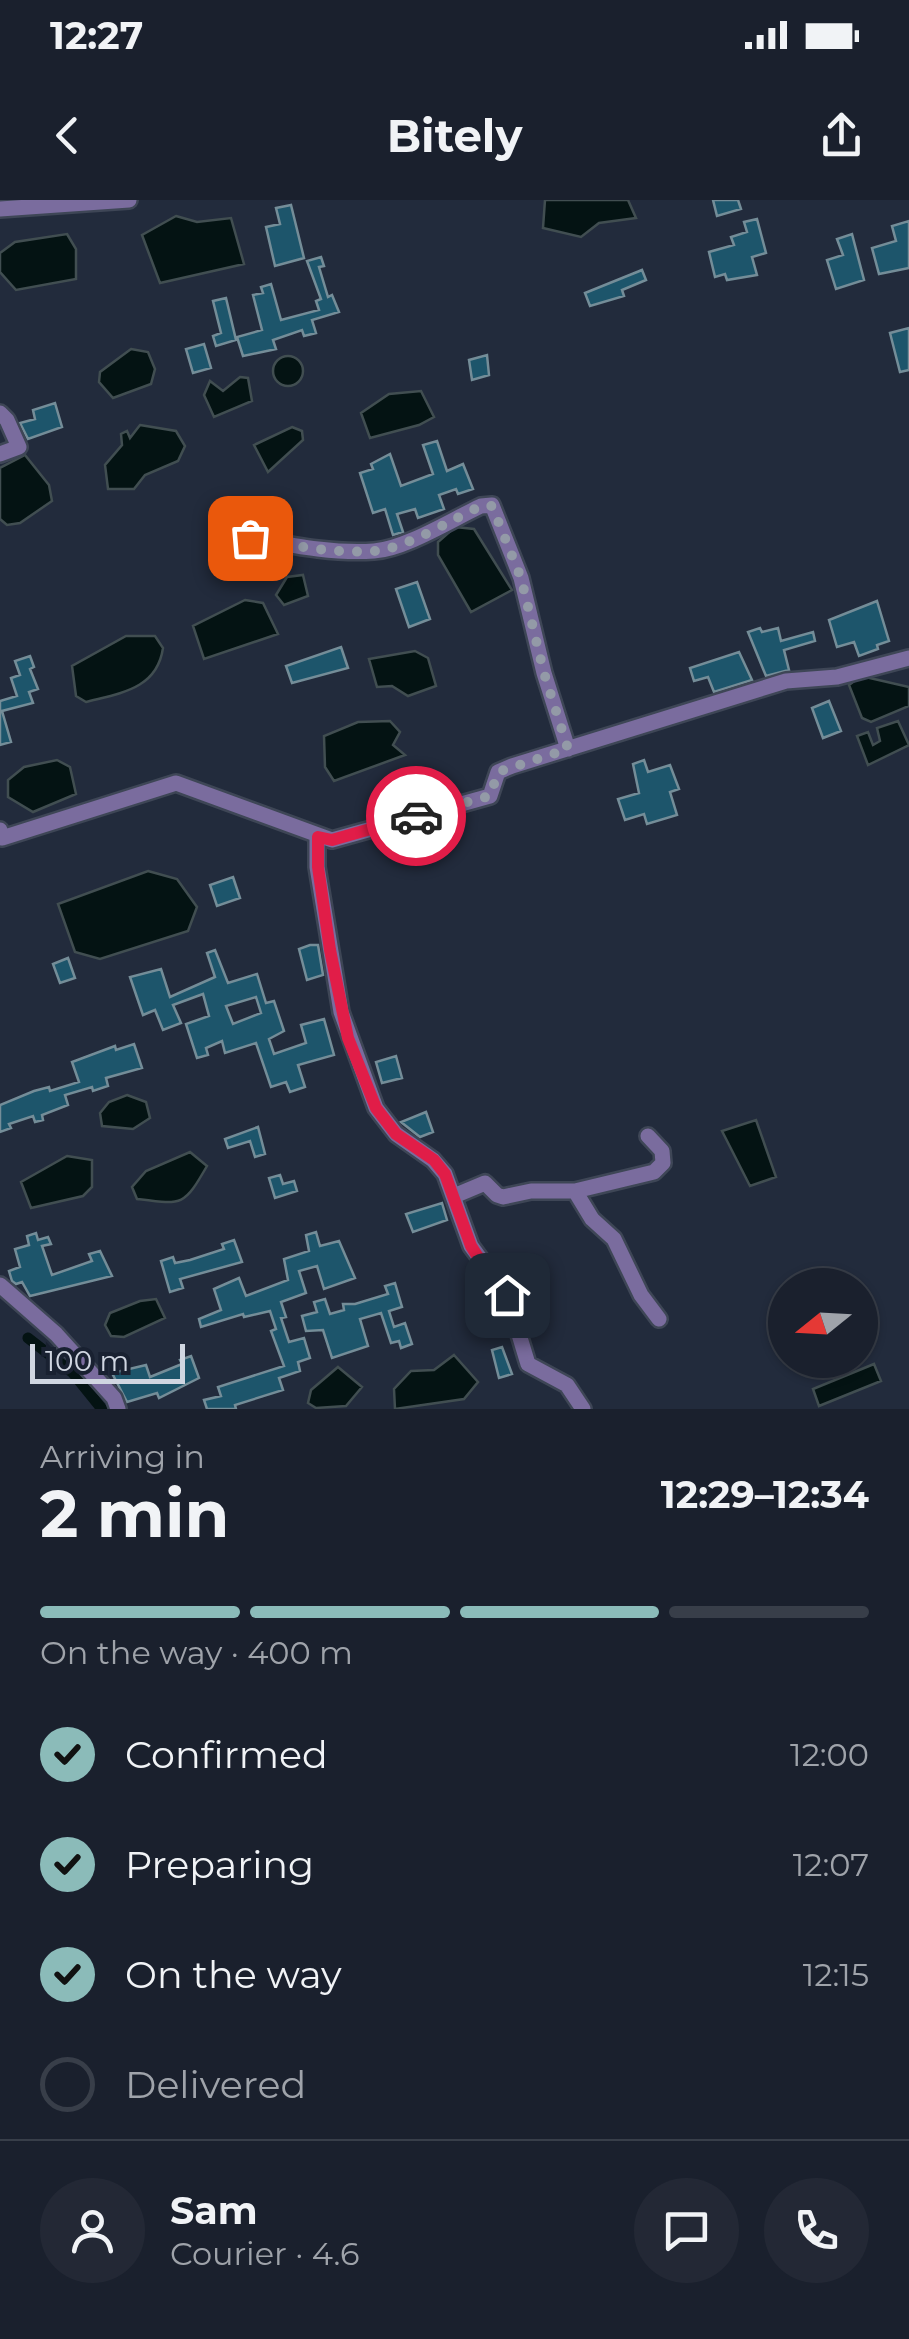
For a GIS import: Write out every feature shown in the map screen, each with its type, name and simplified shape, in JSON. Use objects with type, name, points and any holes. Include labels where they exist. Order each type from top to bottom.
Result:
[{"type":"street","points":[[0,209],[129,200]]},
{"type":"street","points":[[0,413],[19,447],[0,454]]},
{"type":"street","points":[[250,538],[298,547],[376,551],[405,542],[481,506],[492,506],[521,578],[568,749]]},
{"type":"street","points":[[0,830],[2,838],[176,783],[332,840],[490,796],[498,772],[568,749],[786,682],[837,676],[909,658]]},
{"type":"street","points":[[318,837],[318,867],[330,950],[348,1038],[376,1108],[396,1134],[434,1160],[445,1174],[471,1246],[486,1261],[507,1295],[528,1364],[566,1386],[584,1409]]},
{"type":"street","points":[[454,1196],[485,1183],[503,1197],[531,1191],[575,1191],[654,1172],[663,1163],[662,1150],[648,1136]]},
{"type":"street","points":[[575,1191],[592,1219],[614,1239],[641,1294],[659,1320]]},
{"type":"street","points":[[0,1284],[56,1334],[114,1398],[118,1409]]},
{"type":"shaded area","points":[[545,200],[628,200],[636,218],[599,223],[581,237],[543,228]]},
{"type":"shaded area","points":[[176,216],[197,222],[231,218],[244,264],[160,283],[142,235]]},
{"type":"shaded area","points":[[67,234],[76,249],[76,279],[16,290],[0,272],[0,253],[15,242]]},
{"type":"shaded area","points":[[131,349],[148,352],[155,369],[151,384],[113,398],[99,382],[100,372]]},
{"type":"shaded area","points":[[288,356],[298,361],[303,371],[298,381],[288,386],[278,381],[273,371],[278,361]]},
{"type":"shaded area","points":[[240,377],[248,378],[252,401],[214,417],[204,395],[210,381],[223,391]]},
{"type":"shaded area","points":[[421,391],[434,417],[370,438],[361,413],[389,394]]},
{"type":"shaded area","points":[[140,425],[176,431],[185,446],[178,461],[145,475],[134,489],[108,489],[105,465],[122,445],[121,434],[127,431],[130,438]]},
{"type":"shaded area","points":[[292,427],[302,431],[303,440],[268,472],[254,445]]},
{"type":"shaded area","points":[[25,455],[49,485],[52,501],[20,523],[7,525],[0,519],[0,468]]},
{"type":"shaded area","points":[[455,527],[474,529],[512,590],[471,612],[438,555],[438,542]]},
{"type":"shaded area","points":[[303,575],[308,596],[284,605],[276,595],[287,577]]},
{"type":"shaded area","points":[[245,600],[263,603],[278,634],[204,659],[193,626]]},
{"type":"shaded area","points":[[126,636],[155,636],[163,648],[153,672],[135,687],[112,696],[86,702],[76,696],[72,666]]},
{"type":"shaded area","points":[[415,651],[428,658],[436,686],[408,696],[392,686],[377,687],[369,659]]},
{"type":"shaded area","points":[[861,676],[909,687],[909,706],[871,722],[862,718],[849,685]]},
{"type":"shaded area","points":[[390,721],[400,732],[393,745],[405,755],[334,781],[325,767],[324,736],[358,722]]},
{"type":"shaded area","points":[[898,721],[909,745],[868,765],[857,736],[868,732],[873,745],[880,741],[877,728]]},
{"type":"shaded area","points":[[57,760],[70,767],[76,794],[33,812],[8,797],[8,780],[24,767]]},
{"type":"shaded area","points":[[148,871],[177,879],[197,907],[188,931],[100,959],[75,952],[58,904]]},
{"type":"shaded area","points":[[127,1095],[146,1102],[150,1118],[133,1129],[102,1126],[100,1113],[109,1102]]},
{"type":"shaded area","points":[[756,1120],[776,1177],[750,1186],[722,1131]]},
{"type":"shaded area","points":[[190,1152],[207,1166],[187,1196],[173,1202],[137,1199],[132,1187],[146,1171]]},
{"type":"shaded area","points":[[67,1156],[92,1160],[92,1187],[83,1196],[31,1208],[21,1182]]},
{"type":"shaded area","points":[[156,1299],[165,1318],[124,1337],[111,1336],[105,1325],[110,1313]]},
{"type":"shaded area","points":[[454,1355],[478,1382],[464,1399],[395,1409],[394,1389],[411,1371],[434,1370]]},
{"type":"shaded area","points":[[338,1367],[362,1387],[346,1406],[316,1408],[308,1403],[311,1390]]},
{"type":"shaded area","points":[[878,1374],[881,1381],[819,1406],[813,1389],[840,1378],[878,1378]]},
{"type":"building","points":[[713,200],[738,200],[741,209],[717,216]]},
{"type":"building","points":[[291,205],[304,258],[275,266],[266,227],[280,224],[276,208]]},
{"type":"building","points":[[757,219],[766,253],[752,257],[757,275],[727,280],[725,274],[715,277],[709,252],[734,245],[731,237],[747,232],[744,222]]},
{"type":"building","points":[[909,221],[909,268],[879,274],[872,248],[896,241],[892,226]]},
{"type":"building","points":[[852,234],[864,280],[836,289],[827,260],[843,255],[837,239]]},
{"type":"building","points":[[321,257],[324,266],[319,267],[328,297],[332,295],[339,312],[312,320],[316,333],[304,336],[302,330],[273,340],[276,349],[243,356],[237,337],[262,330],[253,295],[263,293],[261,287],[271,284],[281,320],[319,310],[316,301],[321,299],[307,261]]},
{"type":"building","points":[[642,270],[646,280],[622,290],[624,296],[590,306],[585,293]]},
{"type":"building","points":[[226,298],[236,340],[216,346],[213,336],[221,333],[213,301]]},
{"type":"building","points":[[909,328],[909,370],[900,372],[890,333]]},
{"type":"building","points":[[204,344],[211,368],[193,373],[186,349]]},
{"type":"building","points":[[487,355],[489,375],[472,380],[469,360]]},
{"type":"building","points":[[55,403],[62,427],[28,439],[20,423],[35,419],[33,410]]},
{"type":"building","points":[[437,441],[447,471],[463,464],[473,489],[439,495],[444,509],[418,518],[415,509],[397,514],[403,532],[393,535],[385,509],[373,513],[360,473],[373,469],[371,464],[390,454],[401,486],[433,474],[423,445]]},
{"type":"building","points":[[417,582],[430,619],[409,627],[396,589]]},
{"type":"building","points":[[877,601],[889,641],[859,656],[854,642],[837,647],[829,620]]},
{"type":"building","points":[[760,628],[762,632],[778,628],[781,641],[813,632],[815,641],[784,650],[789,670],[766,676],[748,632]]},
{"type":"building","points":[[341,647],[348,668],[292,683],[286,666]]},
{"type":"building","points":[[739,652],[752,680],[714,692],[708,677],[694,681],[690,668]]},
{"type":"building","points":[[30,656],[34,667],[30,669],[38,689],[29,692],[33,703],[2,711],[11,742],[0,745],[0,701],[17,696],[11,678],[20,675],[15,661]]},
{"type":"building","points":[[829,701],[841,731],[823,738],[812,708]]},
{"type":"building","points":[[644,760],[648,772],[670,765],[679,789],[670,792],[677,815],[647,824],[644,814],[625,820],[618,799],[639,793],[633,764]]},
{"type":"building","points":[[233,877],[240,898],[217,906],[210,885]]},
{"type":"building","points":[[318,945],[323,975],[307,980],[299,949]]},
{"type":"building","points":[[215,950],[228,983],[257,974],[266,1003],[274,1001],[284,1031],[269,1039],[274,1054],[306,1043],[301,1025],[324,1019],[334,1055],[298,1065],[305,1087],[290,1092],[286,1082],[271,1087],[256,1043],[225,1053],[222,1041],[206,1048],[208,1055],[197,1058],[186,1024],[209,1016],[203,994],[173,1005],[181,1023],[163,1030],[155,1010],[143,1015],[130,977],[161,969],[170,997],[215,977],[207,953]],"holes":[[[256,997],[261,1013],[233,1024],[226,1006]]]},
{"type":"building","points":[[68,958],[75,978],[60,983],[53,964]]},
{"type":"building","points":[[134,1044],[142,1068],[106,1078],[108,1086],[65,1095],[68,1105],[42,1115],[43,1120],[35,1122],[33,1116],[9,1124],[11,1128],[0,1132],[0,1105],[34,1091],[49,1087],[50,1091],[79,1082],[72,1062],[115,1046],[116,1050]]},
{"type":"building","points":[[396,1056],[402,1078],[382,1083],[376,1062]]},
{"type":"building","points":[[426,1112],[433,1132],[420,1137],[401,1122]]},
{"type":"building","points":[[258,1127],[265,1154],[255,1157],[250,1141],[228,1148],[225,1139]]},
{"type":"building","points":[[280,1175],[283,1184],[294,1181],[297,1191],[275,1198],[269,1178]]},
{"type":"building","points":[[442,1203],[447,1220],[413,1232],[406,1214]]},
{"type":"building","points":[[316,1232],[320,1246],[339,1241],[355,1278],[324,1289],[317,1266],[299,1271],[306,1293],[281,1302],[286,1317],[281,1318],[289,1342],[304,1338],[310,1358],[298,1362],[300,1371],[279,1378],[283,1390],[235,1405],[236,1409],[207,1409],[204,1400],[221,1396],[218,1387],[284,1366],[271,1331],[276,1329],[270,1311],[244,1317],[243,1314],[201,1327],[199,1319],[221,1310],[214,1289],[239,1278],[246,1296],[288,1280],[284,1259],[309,1251],[306,1235]]},
{"type":"building","points":[[36,1233],[38,1240],[48,1237],[51,1244],[42,1246],[52,1275],[92,1261],[89,1254],[100,1251],[112,1276],[30,1296],[22,1282],[12,1281],[9,1271],[20,1267],[15,1249],[29,1245],[27,1236]]},
{"type":"building","points":[[234,1240],[242,1262],[180,1279],[183,1288],[170,1292],[161,1261],[173,1257],[175,1263],[190,1260],[224,1249],[222,1244]]},
{"type":"building","points":[[478,1274],[499,1308],[485,1312],[475,1275]]},
{"type":"building","points":[[395,1283],[402,1307],[389,1311],[394,1327],[405,1323],[412,1344],[401,1348],[399,1341],[391,1343],[381,1313],[360,1319],[368,1346],[332,1358],[323,1330],[306,1331],[302,1316],[317,1312],[314,1302],[325,1299],[330,1314],[344,1310],[343,1304],[388,1294],[385,1286]]},
{"type":"building","points":[[502,1347],[512,1374],[499,1378],[492,1350]]},
{"type":"building","points":[[191,1356],[199,1378],[159,1398],[157,1393],[127,1402],[112,1373],[146,1365],[150,1377],[182,1364],[180,1360]]},
{"type":"waterway","points":[[28,1338],[73,1373],[102,1409]]},
{"type":"way so far","points":[[250,538],[298,547],[376,551],[405,542],[481,506],[492,506],[521,578],[568,749],[498,772],[490,796],[416,816]]},
{"type":"route","points":[[416,816],[332,840],[318,837],[318,867],[341,1012],[376,1108],[396,1134],[434,1160],[445,1174],[471,1246],[486,1261],[507,1295]]}]
